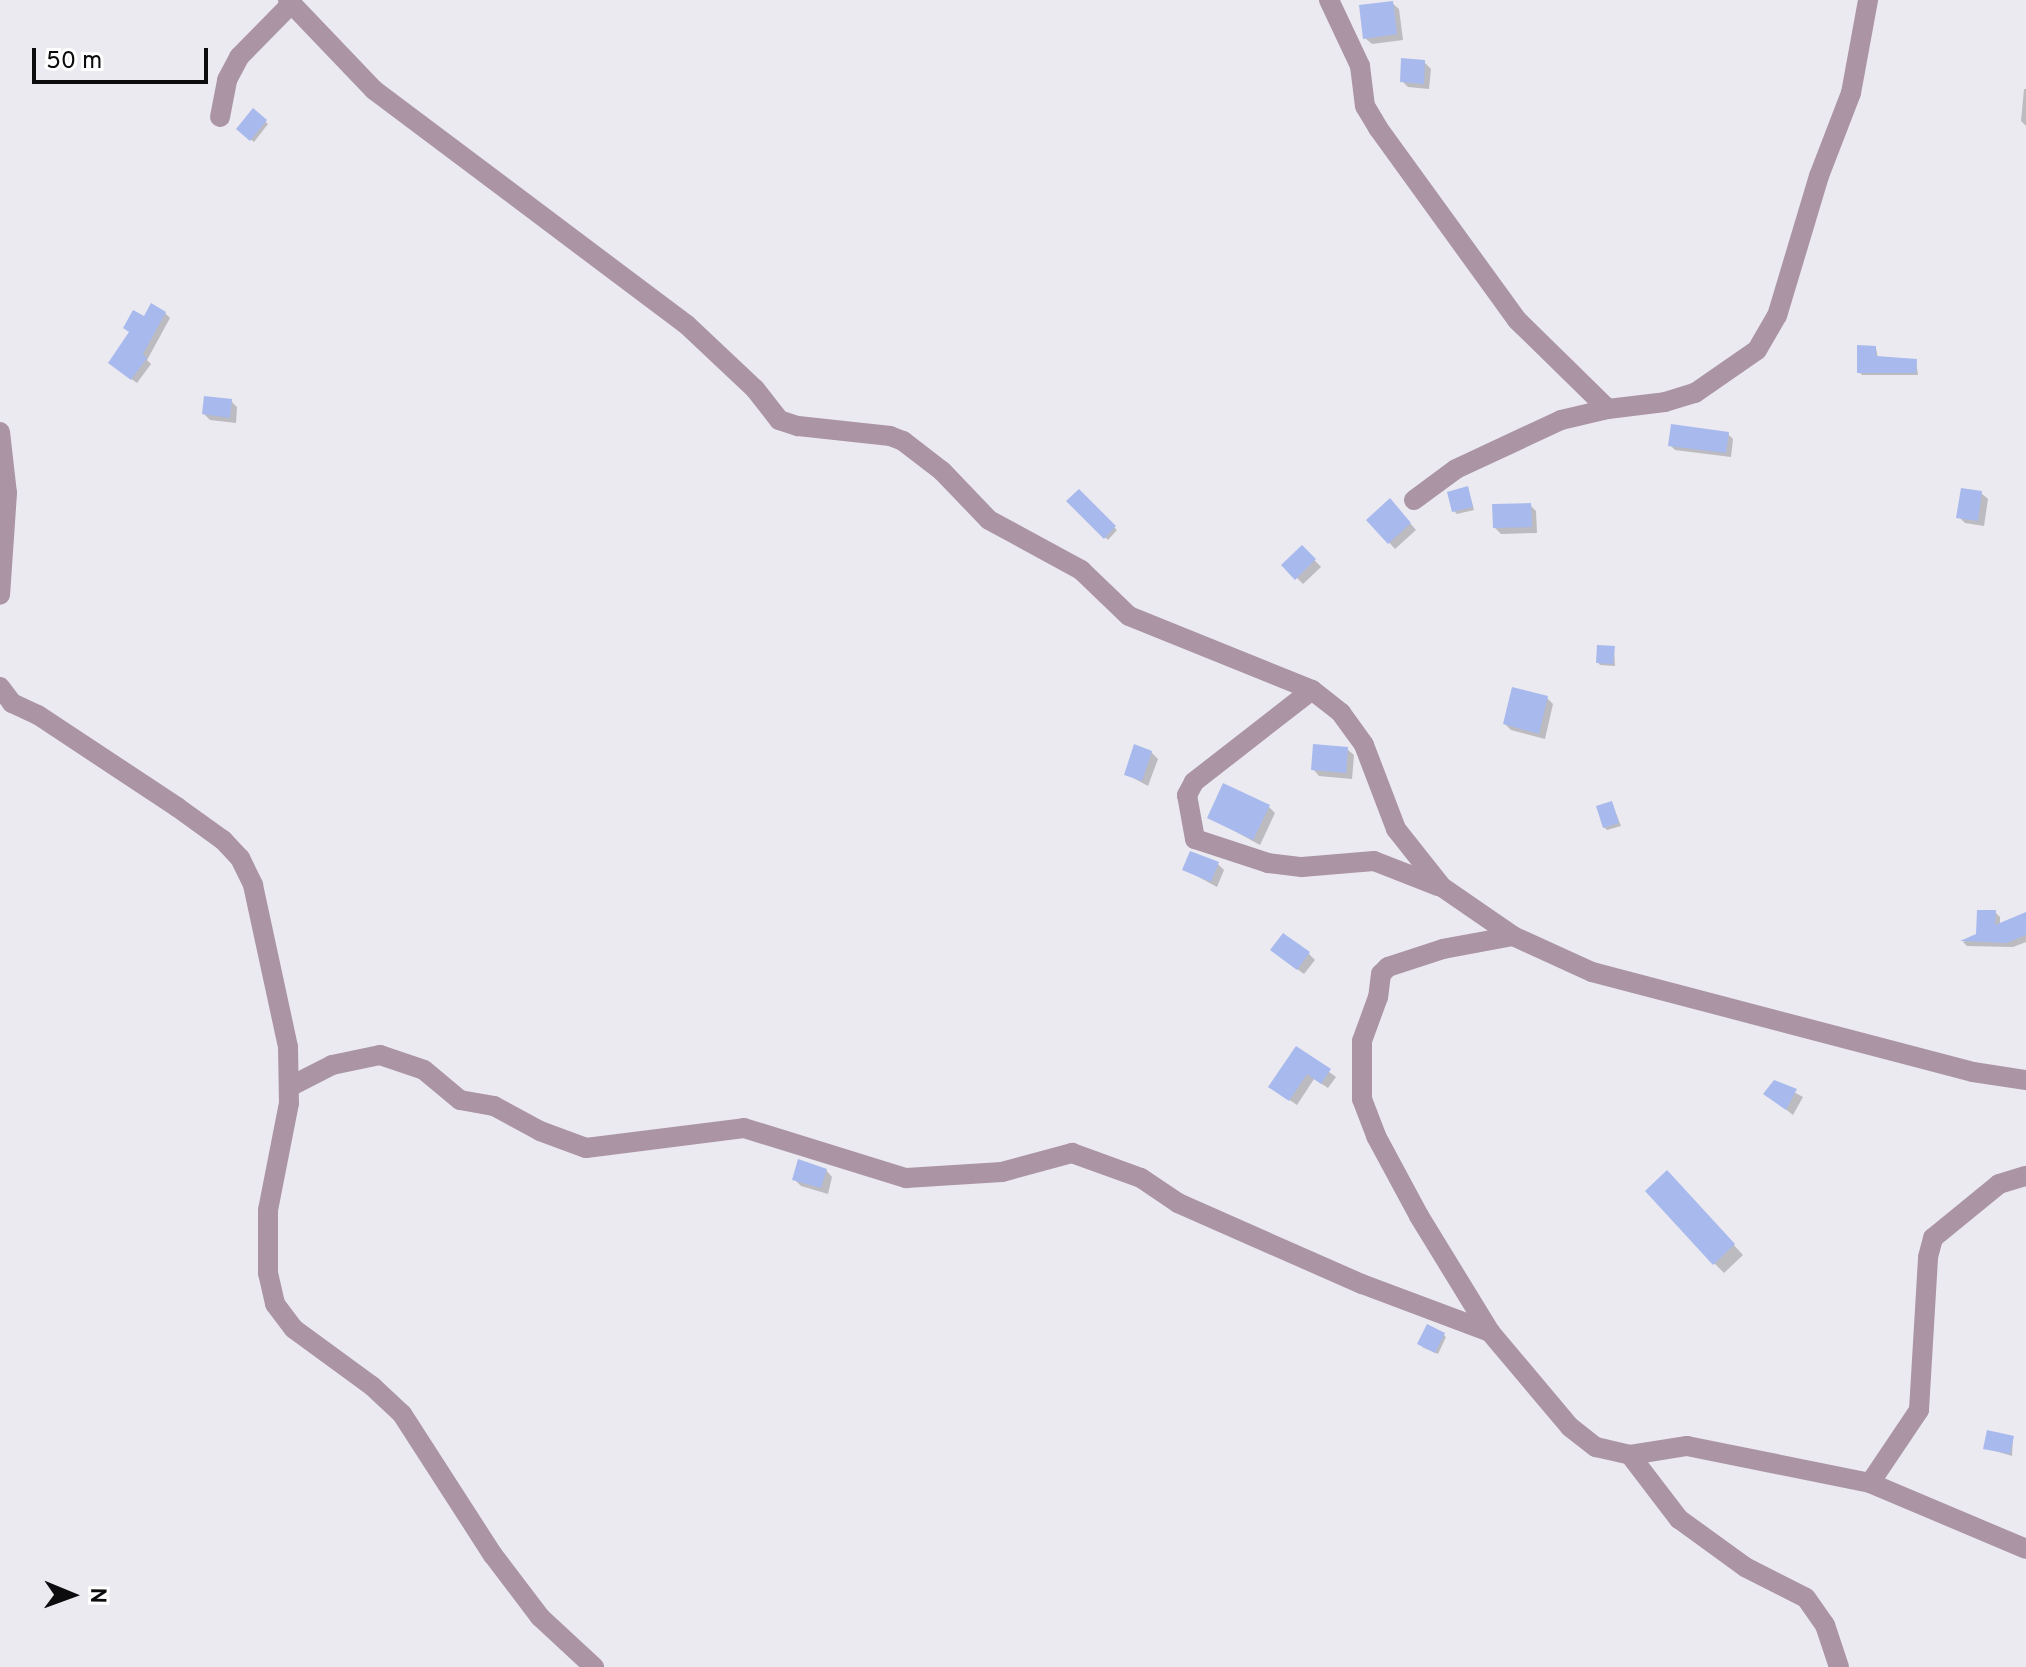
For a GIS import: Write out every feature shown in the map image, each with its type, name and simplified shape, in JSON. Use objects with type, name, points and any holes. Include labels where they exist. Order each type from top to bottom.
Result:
[{"type":"street","points":[[1329,0],[1360,66],[1365,106],[1378,128],[1517,320],[1608,409]]},
{"type":"street","points":[[1414,500],[1456,469],[1507,443],[1561,420],[1608,409],[1665,402],[1695,393],[1757,350],[1777,316],[1819,176],[1851,93],[1868,0]]},
{"type":"street","points":[[220,117],[227,80],[239,57],[290,2],[374,90],[687,325],[755,389],[779,420],[798,426],[890,436],[903,441],[942,471],[989,520],[1081,570],[1129,616],[1312,690],[1341,713],[1364,745],[1396,829],[1442,887]]},
{"type":"street","points":[[0,432],[7,493],[0,595]]},
{"type":"street","points":[[0,687],[12,703],[38,715],[177,807],[223,840],[240,858],[253,885],[288,1047],[291,1086],[268,1210],[268,1273],[275,1304],[294,1329],[372,1386],[402,1414],[493,1555],[540,1617],[594,1667]]},
{"type":"street","points":[[1312,690],[1194,782],[1187,795],[1195,839],[1268,863],[1302,867],[1374,861],[1442,887],[1513,936],[1592,972],[1973,1072],[2026,1080]]},
{"type":"street","points":[[1513,936],[1430,952],[1388,967],[1381,974],[1360,1060],[1362,1099],[1376,1136],[1419,1216],[1490,1332],[1570,1427],[1596,1447],[1630,1455],[1687,1446],[1870,1483],[2026,1549]]},
{"type":"street","points":[[291,1086],[332,1065],[380,1055],[424,1070],[460,1100],[494,1106],[540,1131],[586,1148],[744,1128],[906,1178],[1002,1172],[1072,1153],[1141,1178],[1178,1203],[1362,1284],[1490,1332]]},
{"type":"street","points":[[1870,1483],[1898,1447],[1919,1410],[1928,1257],[1933,1238],[1999,1184],[2026,1176]]},
{"type":"street","points":[[1630,1455],[1679,1519],[1745,1567],[1806,1598],[1825,1625],[1839,1667]]},
{"type":"building","points":[[1393,1],[1397,34],[1363,39],[1359,5]]},
{"type":"building","points":[[1401,58],[1425,60],[1424,84],[1400,82]]},
{"type":"building","points":[[253,108],[267,120],[250,141],[236,129]]},
{"type":"building","points":[[151,303],[166,312],[143,354],[147,358],[131,380],[108,363],[129,332],[123,328],[133,310],[144,316]]},
{"type":"building","points":[[1857,345],[1876,346],[1876,356],[1917,359],[1916,373],[1857,373]]},
{"type":"building","points":[[204,396],[232,399],[230,418],[202,414]]},
{"type":"building","points":[[1671,424],[1729,432],[1726,453],[1668,446]]},
{"type":"building","points":[[1468,486],[1473,507],[1452,512],[1447,492]]},
{"type":"building","points":[[1961,488],[1982,491],[1978,521],[1956,518]]},
{"type":"building","points":[[1079,489],[1116,526],[1104,539],[1066,501]]},
{"type":"building","points":[[1390,498],[1411,523],[1388,544],[1366,520]]},
{"type":"building","points":[[1531,503],[1532,527],[1493,528],[1492,504]]},
{"type":"building","points":[[1302,545],[1316,559],[1295,580],[1281,565]]},
{"type":"building","points":[[1597,645],[1615,646],[1613,664],[1596,663]]},
{"type":"building","points":[[1512,687],[1548,696],[1539,734],[1503,724]]},
{"type":"building","points":[[1134,744],[1152,751],[1142,781],[1124,775]]},
{"type":"building","points":[[1313,744],[1348,747],[1346,773],[1311,770]]},
{"type":"building","points":[[1223,783],[1270,805],[1253,840],[1207,818]]},
{"type":"building","points":[[1612,801],[1619,823],[1603,828],[1596,806]]},
{"type":"building","points":[[1190,851],[1219,862],[1211,882],[1182,870]]},
{"type":"building","points":[[1977,910],[1996,910],[1995,925],[2026,912],[2026,935],[2007,943],[1960,941],[1976,934]]},
{"type":"building","points":[[1283,933],[1310,952],[1297,970],[1270,950]]},
{"type":"building","points":[[1296,1046],[1331,1069],[1321,1084],[1307,1074],[1289,1101],[1268,1087]]},
{"type":"building","points":[[1774,1080],[1797,1089],[1786,1110],[1763,1094]]},
{"type":"building","points":[[798,1159],[827,1169],[821,1188],[792,1180]]},
{"type":"building","points":[[1667,1170],[1735,1244],[1713,1265],[1645,1191]]},
{"type":"building","points":[[1427,1324],[1445,1333],[1435,1353],[1417,1344]]},
{"type":"building","points":[[1987,1430],[2014,1436],[2010,1454],[1983,1449]]}]
